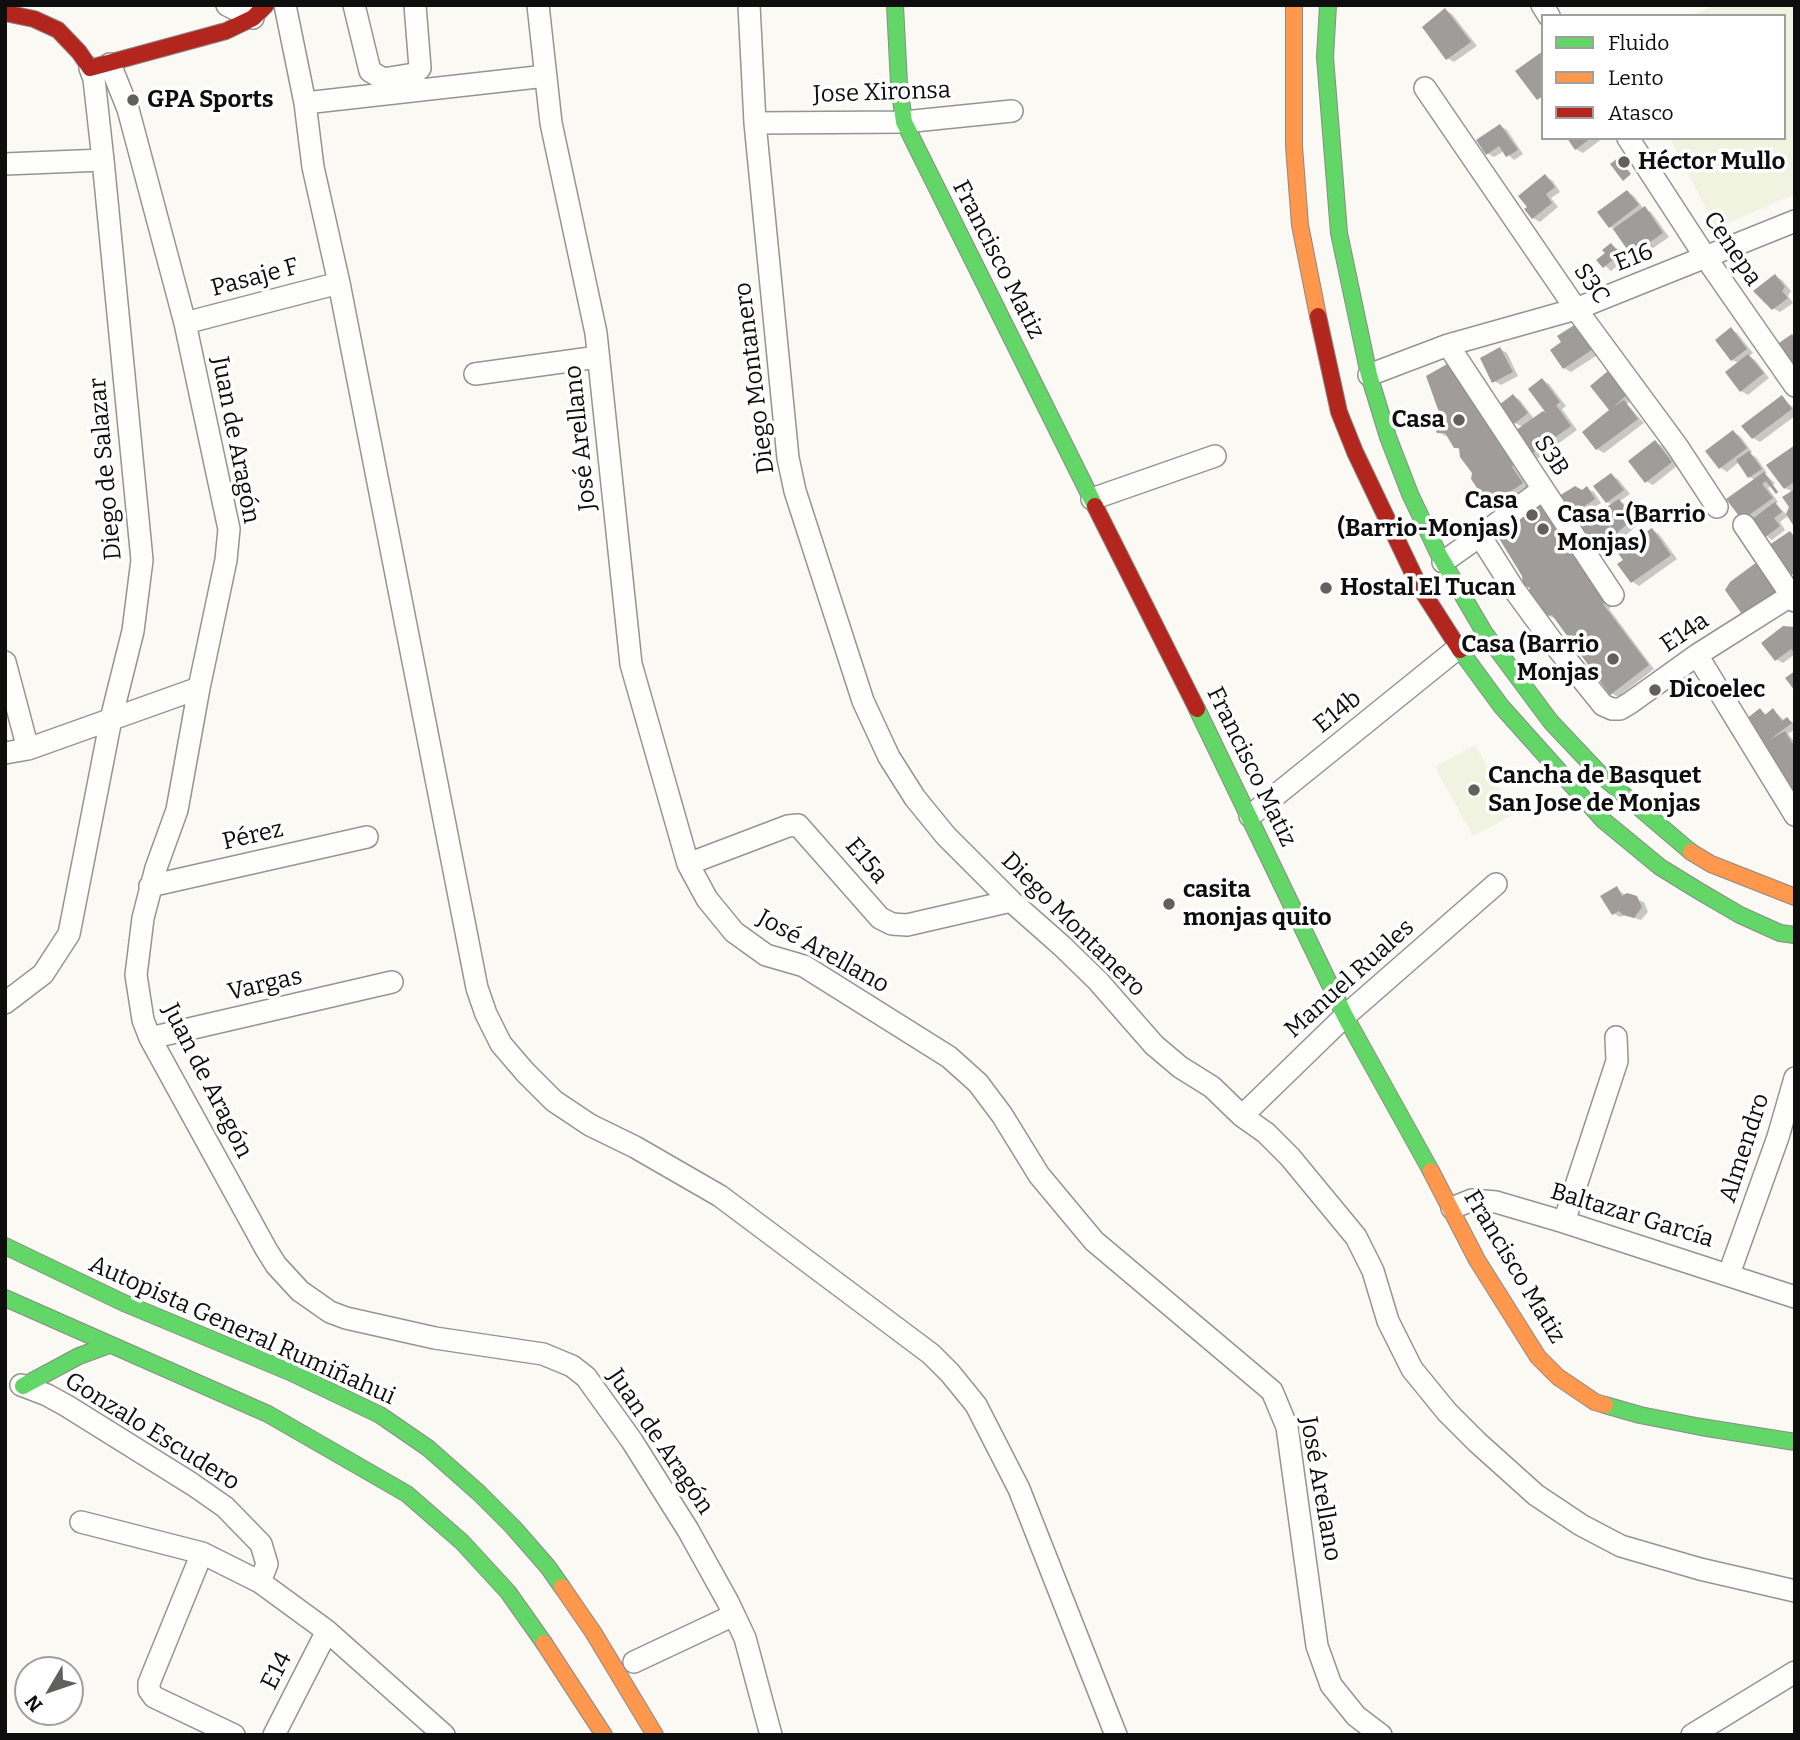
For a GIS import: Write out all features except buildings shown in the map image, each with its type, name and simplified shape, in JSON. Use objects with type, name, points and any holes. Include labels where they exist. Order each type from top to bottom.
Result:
[{"type":"main road","name":"Francisco Matiz","points":[[895,5],[904,122],[1250,816],[1345,1016],[1452,1208],[1477,1260],[1520,1331],[1538,1357],[1558,1377],[1595,1402],[1640,1415],[1795,1442]]},
{"type":"main road","points":[[1294,5],[1294,146],[1300,225],[1336,402],[1355,452],[1419,586],[1458,648],[1501,706],[1603,820],[1660,867],[1699,891],[1740,915],[1780,933],[1795,935]]},
{"type":"main road","points":[[1328,5],[1325,57],[1339,233],[1368,375],[1410,494],[1443,562],[1491,642],[1551,722],[1603,777],[1683,847],[1711,864],[1795,897]]},
{"type":"main road","points":[[5,13],[34,19],[58,30],[79,52],[100,66],[226,31],[260,12]]},
{"type":"main road","name":"Autopista General Rumiñahui","points":[[5,1245],[124,1303],[290,1372],[380,1415],[428,1448],[479,1493],[548,1567],[593,1632],[654,1735]]},
{"type":"main road","points":[[5,1298],[268,1414],[354,1461],[407,1494],[462,1542],[508,1592],[555,1656],[604,1735]]},
{"type":"main road","points":[[14,1384],[109,1345]]},
{"type":"street","points":[[227,5],[260,12]]},
{"type":"street","points":[[285,5],[313,167],[339,283],[477,988],[486,1014],[501,1044],[554,1101],[590,1125],[635,1147],[720,1196],[931,1354],[950,1373],[976,1405],[1019,1489],[1116,1735]]},
{"type":"street","points":[[354,5],[370,71],[383,79],[414,74],[420,68],[415,5]]},
{"type":"street","name":"José Arellano","points":[[538,5],[551,123],[596,334],[631,664],[688,863],[707,900],[734,932],[766,955],[804,966],[949,1057],[978,1083],[1002,1115],[1039,1175],[1094,1241],[1272,1391],[1287,1427],[1317,1646],[1331,1685],[1356,1716],[1381,1735]]},
{"type":"street","name":"Diego Montanero","points":[[749,5],[755,123],[788,458],[795,491],[859,688],[889,757],[915,798],[946,836],[1011,901],[1098,981],[1154,1045],[1180,1067],[1212,1087],[1290,1157],[1356,1237],[1373,1271],[1388,1321],[1412,1369],[1447,1412],[1477,1442],[1536,1495],[1581,1525],[1621,1546],[1700,1569],[1795,1591]]},
{"type":"street","name":"Diego de Salazar","points":[[5,1003],[43,974],[69,934],[111,719],[132,631],[142,560],[94,79],[100,66]]},
{"type":"street","name":"Juan de Aragón","points":[[100,66],[128,109],[185,323],[229,530],[226,560],[177,810],[150,886],[143,918],[136,975],[138,997],[150,1038],[266,1249],[288,1279],[315,1302],[346,1318],[435,1338],[543,1354],[572,1366],[586,1377],[632,1441],[688,1530],[734,1615],[745,1638],[771,1735]]},
{"type":"street","points":[[304,103],[546,76]]},
{"type":"street","name":"S3C","points":[[1425,88],[1576,309],[1677,446],[1717,507]]},
{"type":"street","name":"Jose Xironsa","points":[[755,123],[904,122],[1012,111]]},
{"type":"street","name":"Cenepa","points":[[1629,140],[1706,258],[1795,386]]},
{"type":"street","points":[[5,164],[103,160]]},
{"type":"street","name":"E16","points":[[1368,375],[1448,345],[1576,309],[1795,221]]},
{"type":"street","name":"Pasaje F","points":[[185,323],[339,283]]},
{"type":"street","name":"S3B","points":[[1448,345],[1613,595]]},
{"type":"street","points":[[475,374],[598,357]]},
{"type":"street","points":[[1092,499],[1215,456]]},
{"type":"street","points":[[1443,562],[1542,490]]},
{"type":"street","points":[[1744,525],[1794,596]]},
{"type":"street","name":"E14a","points":[[1480,536],[1513,588],[1603,705],[1612,709],[1620,709],[1697,655],[1794,596]]},
{"type":"street","name":"E14b","points":[[1250,816],[1458,648]]},
{"type":"street","points":[[1697,655],[1795,815]]},
{"type":"street","points":[[5,662],[28,749]]},
{"type":"street","points":[[5,753],[28,749],[199,688]]},
{"type":"street","name":"E15a","points":[[688,863],[798,825],[880,918],[892,924],[907,925],[1011,901]]},
{"type":"street","name":"Pérez","points":[[150,886],[367,837]]},
{"type":"street","name":"Manuel Ruales","points":[[1242,1116],[1345,1016],[1496,884]]},
{"type":"street","name":"Vargas","points":[[150,1038],[392,982]]},
{"type":"street","points":[[1564,1222],[1616,1061],[1616,1037]]},
{"type":"street","name":"Almendro","points":[[1729,1274],[1786,1138],[1795,1078]]},
{"type":"street","name":"Baltazar García","points":[[1452,1208],[1472,1200],[1496,1202],[1795,1297]]},
{"type":"street","name":"Gonzalo Escudero","points":[[14,1384],[67,1406],[192,1483],[225,1507],[261,1544],[267,1564],[260,1582]]},
{"type":"street","points":[[81,1522],[202,1553],[260,1582],[327,1631],[444,1735]]},
{"type":"street","points":[[202,1553],[149,1683],[149,1690],[154,1697],[234,1735]]},
{"type":"street","points":[[634,1662],[734,1615]]},
{"type":"street","name":"E14","points":[[274,1735],[327,1631]]},
{"type":"street","points":[[1692,1735],[1795,1672]]},
{"type":"green space","points":[[1715,5],[1795,5],[1795,194],[1716,228],[1671,140],[1786,140],[1786,14],[1695,14]]},
{"type":"green space","name":"Cancha de Basquet San Jose de Monjas","points":[[1475,745],[1514,814],[1473,836],[1435,767]]},
{"type":"traffic: fast","points":[[895,5],[904,122],[1095,506]]},
{"type":"traffic: fast","points":[[1328,5],[1325,57],[1339,233],[1369,375],[1388,437],[1410,494],[1439,555],[1484,632],[1551,722],[1603,777],[1691,852]]},
{"type":"traffic: fast","points":[[1460,650],[1501,706],[1603,820],[1660,867],[1699,891],[1740,915],[1780,933],[1795,935]]},
{"type":"traffic: fast","points":[[1197,709],[1345,1016],[1431,1171]]},
{"type":"traffic: fast","points":[[5,1246],[124,1303],[290,1372],[380,1415],[428,1448],[479,1493],[513,1527],[562,1587]]},
{"type":"traffic: fast","points":[[5,1298],[268,1414],[407,1494],[462,1542],[508,1592],[544,1643]]},
{"type":"traffic: fast","points":[[23,1386],[79,1356],[109,1345]]},
{"type":"traffic: fast","points":[[1605,1405],[1701,1427],[1795,1442]]},
{"type":"traffic: slow","points":[[1294,5],[1294,146],[1300,225],[1318,316]]},
{"type":"traffic: slow","points":[[1691,852],[1711,864],[1795,897]]},
{"type":"traffic: slow","points":[[1431,1171],[1477,1260],[1538,1357],[1558,1377],[1595,1402],[1605,1405]]},
{"type":"traffic: slow","points":[[562,1587],[593,1632],[655,1735]]},
{"type":"traffic: slow","points":[[544,1643],[604,1735]]},
{"type":"traffic: jam","points":[[5,13],[34,19],[58,30],[90,68],[226,31],[253,18],[266,5]]},
{"type":"traffic: jam","points":[[1318,316],[1339,412],[1355,452],[1419,586],[1460,650]]},
{"type":"traffic: jam","points":[[1095,506],[1197,709]]},
{"type":"place","name":"GPA Sports","points":[[133,100]]},
{"type":"place","name":"Héctor Mullo","points":[[1624,162]]},
{"type":"place","name":"Casa","points":[[1459,420]]},
{"type":"place","name":"Casa (Barrio-Monjas)","points":[[1532,515]]},
{"type":"place","name":"Casa -(Barrio Monjas)","points":[[1543,529]]},
{"type":"place","name":"Hostal El Tucan","points":[[1326,588]]},
{"type":"place","name":"Casa (Barrio Monjas","points":[[1613,659]]},
{"type":"place","name":"Dicoelec","points":[[1655,690]]},
{"type":"place","name":"Cancha de Basquet San Jose de Monjas","points":[[1474,790]]},
{"type":"place","name":"casita monjas quito","points":[[1169,904]]}]
